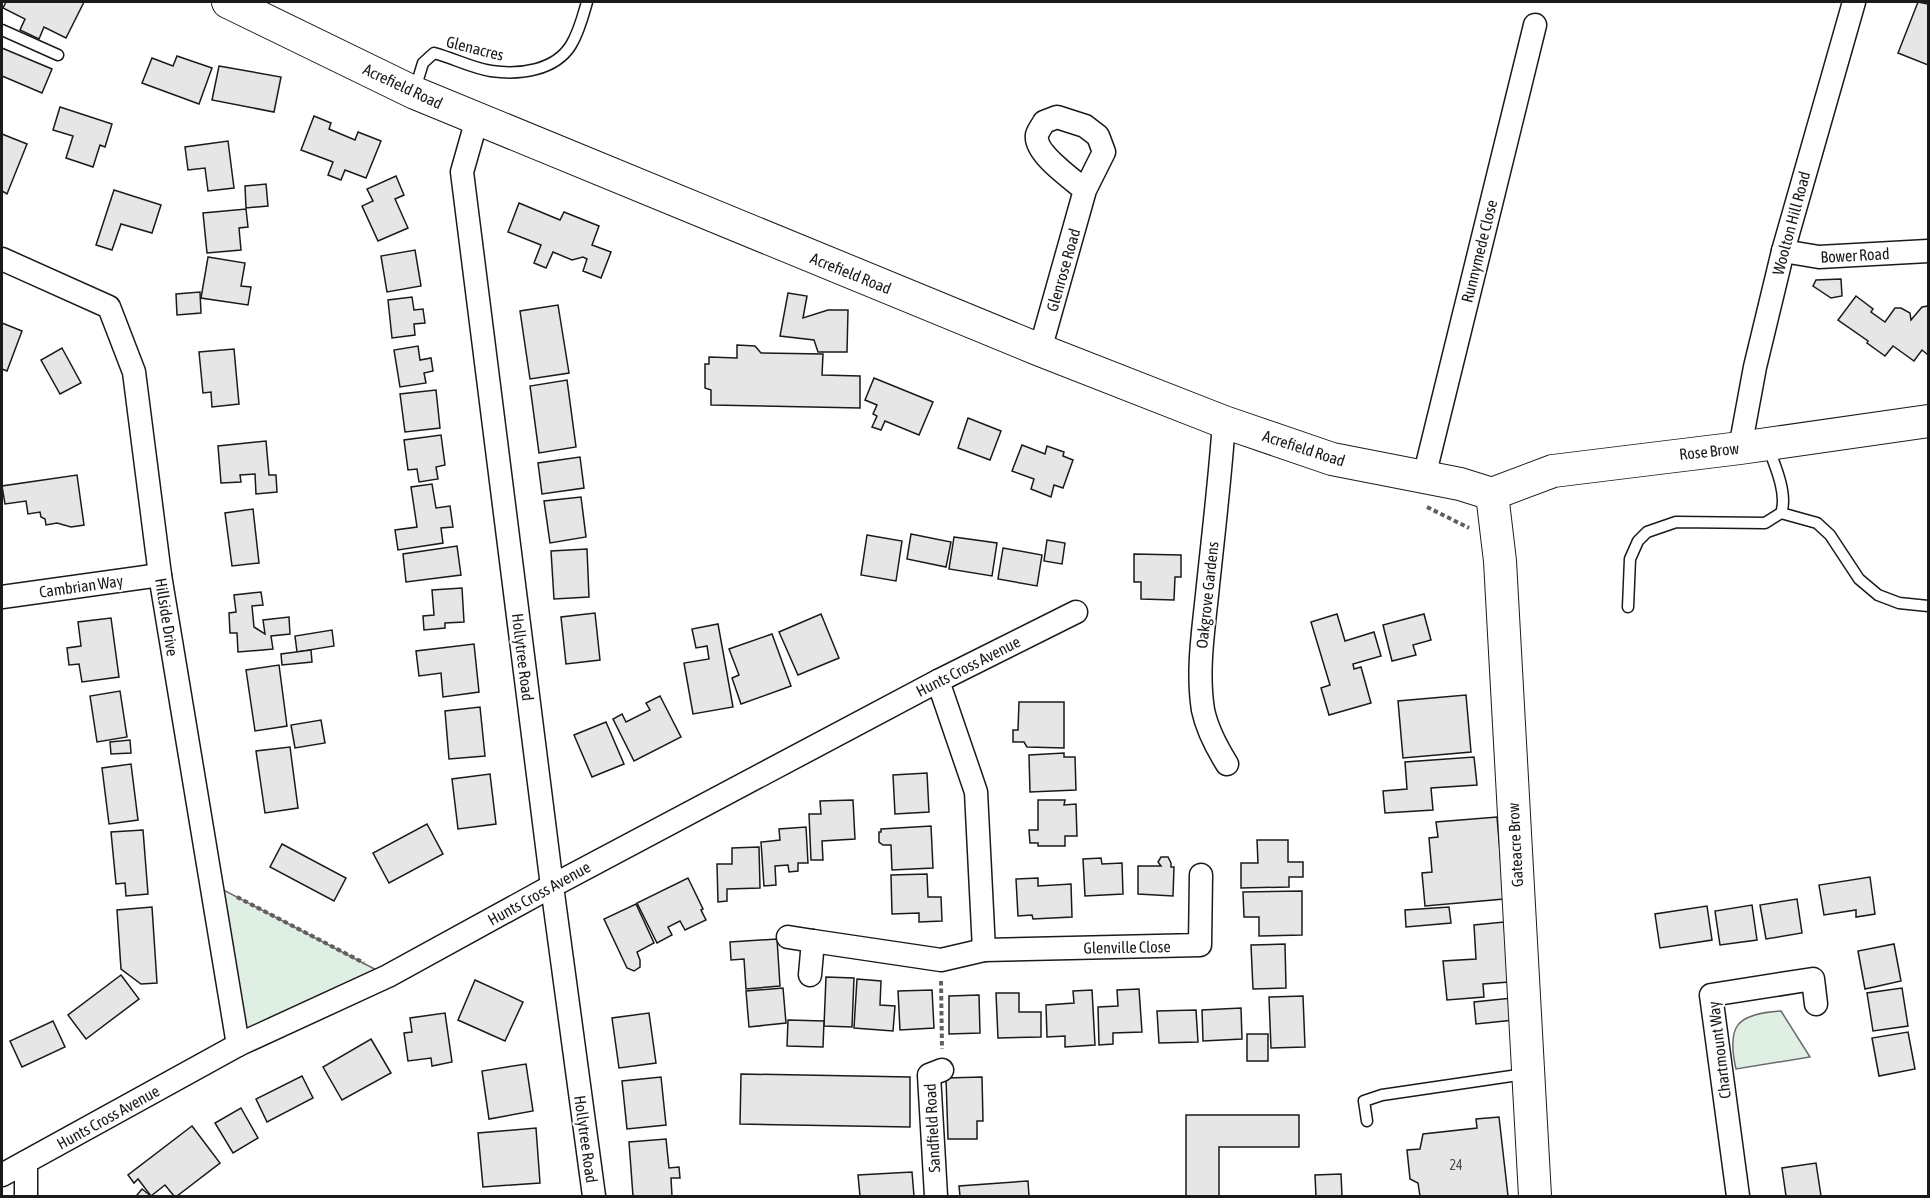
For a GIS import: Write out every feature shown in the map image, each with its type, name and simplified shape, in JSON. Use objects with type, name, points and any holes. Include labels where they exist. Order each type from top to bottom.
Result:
[{"type":"main road","name":"Acrefield Road","points":[[228,2],[414,93],[1040,350],[1224,422],[1332,459],[1424,477],[1492,494]]},
{"type":"main road","name":"Rose Brow","points":[[1492,494],[1553,471],[1929,421]]},
{"type":"main road","name":"Gateacre Brow","points":[[1492,494],[1500,573],[1535,1197]]},
{"type":"street","name":"Woolton Hill Road","points":[[1754,446],[1755,367],[1783,251],[1854,2]]},
{"type":"street","name":"Runnymede Close","points":[[1424,477],[1535,25]]},
{"type":"street","name":"Hollytree Road","points":[[477,118],[462,172],[552,886],[594,1197]]},
{"type":"street","name":"Glenrose Road","points":[[1040,350],[1085,190]]},
{"type":"street","name":"Bower Road","points":[[1783,251],[1829,257],[1929,251]]},
{"type":"street","name":"Hillside Drive","points":[[2,259],[109,306],[134,372],[160,575],[238,1046]]},
{"type":"street","name":"Oakgrove Gardens","points":[[1224,422],[1220,486],[1205,614],[1201,684],[1208,728],[1227,764]]},
{"type":"street","name":"Cambrian Way","points":[[2,597],[160,575]]},
{"type":"street","name":"Hunts Cross Avenue","points":[[2,1175],[238,1046],[388,976],[938,681],[1076,612]]},
{"type":"street","points":[[938,681],[976,792],[984,950]]},
{"type":"street","name":"Glenville Close","points":[[788,937],[941,960],[984,950],[1200,945],[1201,875]]},
{"type":"street","points":[[810,975],[813,941]]},
{"type":"street","name":"Chartmount Way","points":[[1738,1197],[1711,995],[1813,979],[1816,1004]]},
{"type":"street","name":"Sandfield Road","points":[[936,1197],[929,1076],[942,1070]]},
{"type":"street","points":[[26,1162],[26,1197]]},
{"type":"lane","name":"Glenacres","points":[[414,93],[423,63],[434,53],[490,71],[532,71],[556,62],[571,46],[587,2]]},
{"type":"lane","points":[[2,30],[58,56]]},
{"type":"lane","points":[[1628,607],[1630,559],[1638,541],[1647,532],[1676,522],[1765,523],[1781,513],[1784,504],[1778,474],[1754,446]]},
{"type":"lane","points":[[1781,513],[1817,523],[1830,535],[1859,579],[1878,595],[1899,603],[1929,606]]},
{"type":"lane","points":[[1367,1121],[1365,1101],[1383,1095],[1528,1074]]},
{"type":"path","points":[[212,884],[388,976]]},
{"type":"path","name":"Sandfield Road","points":[[941,960],[942,1070]]},
{"type":"green space","points":[[212,884],[388,976],[238,1045]]},
{"type":"green space","points":[[1781,1011],[1810,1057],[1736,1069],[1733,1042],[1734,1032],[1738,1025],[1754,1015]]},
{"type":"building","points":[[6,2],[84,2],[66,38],[44,27],[39,39],[20,30],[25,19],[3,8]]},
{"type":"building","points":[[1918,2],[1928,4],[1928,65],[1898,53]]},
{"type":"building","points":[[2,48],[52,69],[42,93],[2,76]]},
{"type":"building","points":[[177,56],[212,68],[199,104],[142,83],[152,58],[173,66]]},
{"type":"building","points":[[219,66],[281,77],[274,112],[212,100]]},
{"type":"building","points":[[60,107],[112,124],[105,147],[100,145],[93,167],[66,158],[73,136],[53,130]]},
{"type":"building","points":[[314,116],[331,123],[329,129],[355,140],[358,132],[381,141],[366,178],[345,170],[341,180],[328,175],[333,162],[301,150]]},
{"type":"building","points":[[2,134],[27,144],[7,194],[2,191]]},
{"type":"building","points":[[228,141],[234,188],[208,191],[205,168],[188,170],[185,147]]},
{"type":"building","points":[[396,176],[404,195],[395,199],[408,228],[378,241],[362,206],[373,201],[367,189]]},
{"type":"building","points":[[266,184],[268,206],[246,208],[245,186]]},
{"type":"building","points":[[114,190],[161,205],[152,233],[121,224],[112,250],[96,245]]},
{"type":"building","points":[[519,203],[560,220],[564,212],[599,226],[592,245],[611,252],[601,278],[583,271],[587,259],[583,257],[572,260],[553,252],[546,268],[534,263],[541,245],[508,232]]},
{"type":"building","points":[[246,209],[248,227],[239,228],[241,250],[207,253],[203,213]]},
{"type":"building","points":[[415,250],[421,286],[387,292],[381,256]]},
{"type":"building","points":[[208,257],[245,263],[241,286],[251,287],[248,305],[201,298]]},
{"type":"building","points":[[1841,279],[1842,296],[1831,298],[1813,286],[1816,280]]},
{"type":"building","points":[[200,292],[201,313],[177,315],[176,294]]},
{"type":"building","points":[[788,293],[807,296],[803,318],[828,310],[848,310],[847,352],[818,352],[814,340],[780,336]]},
{"type":"building","points":[[1856,296],[1873,309],[1871,312],[1885,322],[1895,308],[1901,308],[1910,313],[1911,320],[1922,307],[1928,306],[1928,355],[1922,350],[1914,361],[1893,346],[1885,356],[1838,320]]},
{"type":"building","points":[[412,297],[414,310],[423,309],[425,323],[414,324],[415,335],[392,338],[388,300]]},
{"type":"building","points":[[558,305],[569,373],[530,379],[520,311]]},
{"type":"building","points":[[2,323],[22,331],[7,371],[2,369]]},
{"type":"building","points":[[737,345],[755,346],[761,353],[823,354],[822,375],[860,376],[860,408],[711,405],[711,390],[705,388],[705,364],[709,364],[709,357],[737,358]]},
{"type":"building","points":[[418,346],[420,360],[431,358],[433,371],[424,373],[426,383],[400,387],[394,350]]},
{"type":"building","points":[[62,348],[81,383],[60,394],[41,360]]},
{"type":"building","points":[[234,349],[239,404],[212,407],[211,392],[203,393],[199,352]]},
{"type":"building","points":[[874,378],[933,402],[919,435],[885,421],[881,430],[872,427],[877,416],[873,414],[877,405],[865,400]]},
{"type":"building","points":[[567,380],[576,447],[539,453],[530,386]]},
{"type":"building","points":[[436,390],[440,428],[405,432],[400,394]]},
{"type":"building","points":[[968,418],[1001,431],[990,460],[958,448]]},
{"type":"building","points":[[441,435],[445,465],[436,467],[438,479],[419,482],[417,469],[408,470],[404,440]]},
{"type":"building","points":[[266,441],[269,475],[276,475],[277,492],[256,494],[255,474],[240,475],[241,482],[221,483],[218,446]]},
{"type":"building","points":[[1022,445],[1045,454],[1047,446],[1064,452],[1063,456],[1073,460],[1063,488],[1054,485],[1051,497],[1031,489],[1034,479],[1012,471]]},
{"type":"building","points":[[580,457],[584,488],[542,494],[538,463]]},
{"type":"building","points":[[77,475],[84,525],[71,527],[57,523],[46,525],[40,512],[28,514],[26,501],[5,504],[2,486]]},
{"type":"building","points":[[432,484],[436,508],[450,506],[453,527],[441,528],[443,543],[398,550],[395,530],[417,527],[411,487]]},
{"type":"building","points":[[581,497],[586,537],[550,543],[544,501]]},
{"type":"building","points":[[253,509],[259,563],[232,566],[225,513]]},
{"type":"building","points":[[911,534],[951,542],[946,567],[907,559]]},
{"type":"building","points":[[867,535],[902,541],[896,581],[861,575]]},
{"type":"building","points":[[954,537],[997,543],[992,576],[949,569]]},
{"type":"building","points":[[1047,540],[1065,543],[1062,564],[1044,561]]},
{"type":"building","points":[[457,546],[461,575],[406,582],[403,554]]},
{"type":"building","points":[[1003,548],[1042,555],[1037,586],[998,579]]},
{"type":"building","points":[[587,549],[589,597],[554,599],[551,551]]},
{"type":"building","points":[[1134,554],[1181,555],[1181,577],[1175,577],[1174,600],[1141,599],[1141,582],[1134,582]]},
{"type":"building","points":[[462,588],[464,622],[445,623],[445,628],[424,630],[423,616],[434,615],[432,590]]},
{"type":"building","points":[[261,592],[263,605],[252,606],[254,627],[265,634],[263,620],[289,617],[290,634],[271,636],[273,649],[238,652],[237,633],[230,633],[229,613],[236,612],[234,595]]},
{"type":"building","points":[[595,613],[600,660],[566,664],[561,617]]},
{"type":"building","points":[[821,614],[839,658],[798,675],[779,632]]},
{"type":"building","points":[[1337,614],[1345,641],[1374,632],[1381,656],[1353,664],[1354,669],[1361,667],[1371,703],[1329,715],[1321,688],[1330,685],[1311,622]]},
{"type":"building","points":[[1424,614],[1431,640],[1413,645],[1416,655],[1392,661],[1383,625]]},
{"type":"building","points":[[111,618],[119,677],[82,682],[79,664],[69,665],[67,648],[81,646],[78,622]]},
{"type":"building","points":[[718,624],[733,707],[693,714],[684,663],[709,659],[707,646],[696,648],[692,629]]},
{"type":"building","points":[[332,630],[334,646],[297,652],[295,636]]},
{"type":"building","points":[[772,634],[791,686],[741,704],[732,678],[739,675],[729,649]]},
{"type":"building","points":[[474,644],[479,692],[443,697],[441,673],[419,676],[416,651]]},
{"type":"building","points":[[311,650],[312,662],[282,665],[281,654]]},
{"type":"building","points":[[279,665],[287,726],[255,731],[246,670]]},
{"type":"building","points":[[120,691],[127,737],[97,742],[90,696]]},
{"type":"building","points":[[1466,695],[1471,752],[1403,758],[1398,701]]},
{"type":"building","points":[[660,696],[681,737],[634,761],[613,719],[622,714],[626,722],[650,710],[646,703]]},
{"type":"building","points":[[1019,702],[1064,702],[1064,748],[1027,747],[1024,742],[1013,742],[1013,730],[1018,730]]},
{"type":"building","points":[[480,707],[485,756],[449,759],[445,711]]},
{"type":"building","points":[[321,720],[325,743],[295,748],[291,725]]},
{"type":"building","points":[[606,722],[624,764],[592,777],[574,735]]},
{"type":"building","points":[[130,740],[131,753],[111,754],[110,742]]},
{"type":"building","points":[[290,747],[298,808],[265,813],[256,751]]},
{"type":"building","points":[[1064,753],[1064,757],[1075,757],[1076,790],[1030,792],[1029,755]]},
{"type":"building","points":[[1474,757],[1477,785],[1431,788],[1433,810],[1385,813],[1383,791],[1407,789],[1405,762]]},
{"type":"building","points":[[131,764],[138,820],[109,824],[102,768]]},
{"type":"building","points":[[927,773],[929,812],[895,814],[893,775]]},
{"type":"building","points":[[490,774],[496,824],[458,829],[452,779]]},
{"type":"building","points":[[853,800],[855,839],[822,841],[823,860],[811,860],[809,814],[821,814],[820,801]]},
{"type":"building","points":[[1038,800],[1065,800],[1064,805],[1076,804],[1077,836],[1065,836],[1065,846],[1038,846],[1038,843],[1030,843],[1029,830],[1038,830]]},
{"type":"building","points":[[1497,817],[1504,899],[1425,906],[1422,873],[1432,872],[1429,838],[1438,837],[1436,822]]},
{"type":"building","points":[[427,824],[443,854],[389,883],[373,853]]},
{"type":"building","points":[[931,826],[933,868],[892,870],[891,845],[883,845],[879,842],[881,829]]},
{"type":"building","points":[[806,827],[808,863],[798,863],[798,871],[789,872],[788,865],[775,866],[776,885],[764,886],[761,842],[780,840],[779,829]]},
{"type":"building","points":[[143,830],[148,894],[126,896],[125,883],[116,884],[111,832]]},
{"type":"building","points":[[1257,840],[1288,840],[1288,862],[1303,862],[1303,877],[1289,877],[1289,887],[1241,888],[1241,863],[1258,863]]},
{"type":"building","points":[[282,844],[346,878],[334,901],[270,867]]},
{"type":"building","points":[[759,847],[760,888],[727,889],[727,901],[718,902],[717,864],[732,864],[732,848]]},
{"type":"building","points":[[1161,857],[1168,857],[1171,867],[1174,867],[1173,896],[1138,894],[1138,866],[1161,866],[1158,862]]},
{"type":"building","points":[[1101,858],[1102,864],[1122,863],[1123,894],[1085,896],[1083,859]]},
{"type":"building","points":[[927,874],[928,897],[941,897],[942,921],[919,922],[919,913],[892,914],[891,875]]},
{"type":"building","points":[[1870,877],[1875,914],[1856,917],[1856,910],[1824,915],[1819,885]]},
{"type":"building","points":[[688,878],[706,920],[685,930],[680,921],[668,927],[672,935],[657,943],[637,903]]},
{"type":"building","points":[[1038,878],[1038,886],[1071,884],[1072,917],[1033,919],[1032,915],[1018,916],[1016,879]]},
{"type":"building","points":[[1302,891],[1302,935],[1259,936],[1259,917],[1244,917],[1243,892]]},
{"type":"building","points":[[1797,899],[1802,933],[1766,939],[1760,905]]},
{"type":"building","points":[[636,904],[654,943],[637,952],[640,967],[634,971],[627,968],[604,919]]},
{"type":"building","points":[[1752,905],[1757,940],[1720,945],[1715,911]]},
{"type":"building","points":[[1707,906],[1712,940],[1660,948],[1655,914]]},
{"type":"building","points":[[152,907],[157,983],[141,984],[121,969],[117,910]]},
{"type":"building","points":[[1449,907],[1451,923],[1406,927],[1405,910]]},
{"type":"building","points":[[1504,922],[1509,982],[1483,984],[1484,997],[1447,1000],[1443,961],[1476,959],[1474,925]]},
{"type":"building","points":[[777,939],[780,986],[746,989],[744,959],[731,960],[730,942]]},
{"type":"building","points":[[1285,944],[1286,988],[1253,989],[1251,945]]},
{"type":"building","points":[[1894,944],[1901,981],[1865,989],[1858,951]]},
{"type":"building","points":[[121,975],[139,999],[86,1039],[68,1015]]},
{"type":"building","points":[[826,977],[854,978],[852,1027],[824,1026]]},
{"type":"building","points":[[857,979],[881,981],[880,1005],[895,1006],[893,1031],[854,1028]]},
{"type":"building","points":[[475,980],[523,1002],[505,1041],[458,1020]]},
{"type":"building","points":[[783,988],[786,1023],[749,1027],[746,991]]},
{"type":"building","points":[[1902,988],[1908,1026],[1873,1031],[1867,993]]},
{"type":"building","points":[[1139,989],[1142,1032],[1113,1033],[1113,1044],[1099,1045],[1098,1007],[1118,1006],[1117,990]]},
{"type":"building","points":[[932,990],[934,1028],[900,1030],[898,991]]},
{"type":"building","points":[[1092,990],[1095,1045],[1065,1047],[1065,1036],[1047,1037],[1046,1005],[1074,1003],[1073,991]]},
{"type":"building","points":[[996,993],[1019,993],[1019,1012],[1041,1012],[1041,1037],[998,1038]]},
{"type":"building","points":[[979,995],[980,1033],[949,1034],[949,996]]},
{"type":"building","points":[[1303,996],[1305,1047],[1271,1048],[1269,997]]},
{"type":"building","points":[[1512,998],[1514,1020],[1476,1024],[1474,1002]]},
{"type":"building","points":[[1241,1008],[1242,1039],[1203,1041],[1202,1010]]},
{"type":"building","points":[[1196,1010],[1198,1042],[1159,1043],[1157,1011]]},
{"type":"building","points":[[445,1013],[452,1062],[432,1066],[431,1058],[408,1061],[404,1033],[412,1032],[410,1018]]},
{"type":"building","points":[[649,1013],[656,1063],[619,1068],[612,1018]]},
{"type":"building","points":[[788,1020],[824,1021],[823,1047],[787,1046]]},
{"type":"building","points":[[53,1021],[65,1047],[22,1067],[10,1041]]},
{"type":"building","points":[[1908,1032],[1915,1069],[1879,1076],[1872,1038]]},
{"type":"building","points":[[1247,1034],[1268,1034],[1268,1061],[1247,1061]]},
{"type":"building","points":[[371,1039],[391,1073],[342,1100],[323,1067]]},
{"type":"building","points":[[526,1064],[533,1111],[489,1119],[482,1071]]},
{"type":"building","points":[[741,1074],[910,1077],[910,1127],[740,1124]]},
{"type":"building","points":[[302,1076],[313,1098],[267,1122],[256,1099]]},
{"type":"building","points":[[661,1077],[666,1125],[627,1129],[622,1081]]},
{"type":"building","points":[[982,1077],[983,1121],[977,1121],[977,1139],[948,1139],[946,1078]]},
{"type":"building","points":[[241,1108],[258,1138],[233,1153],[215,1123]]},
{"type":"building","points":[[1186,1115],[1299,1115],[1299,1147],[1219,1147],[1219,1196],[1186,1196]]},
{"type":"building","points":[[1499,1117],[1508,1196],[1420,1196],[1418,1183],[1410,1179],[1407,1150],[1420,1149],[1423,1134],[1477,1128],[1476,1119]]},
{"type":"building","points":[[192,1126],[220,1163],[177,1196],[174,1196],[165,1185],[151,1196],[138,1179],[134,1183],[128,1175]]},
{"type":"building","points":[[536,1128],[540,1183],[483,1187],[478,1133]]},
{"type":"building","points":[[666,1139],[669,1168],[679,1167],[680,1178],[671,1178],[672,1196],[633,1196],[629,1142]]},
{"type":"building","points":[[1816,1163],[1821,1196],[1786,1196],[1782,1168]]},
{"type":"building","points":[[912,1172],[914,1196],[860,1196],[858,1175]]},
{"type":"building","points":[[1341,1174],[1342,1196],[1316,1196],[1315,1175]]},
{"type":"building","points":[[1028,1181],[1029,1196],[960,1196],[959,1186]]},
{"type":"building","points":[[142,1189],[151,1196],[137,1195]]}]
